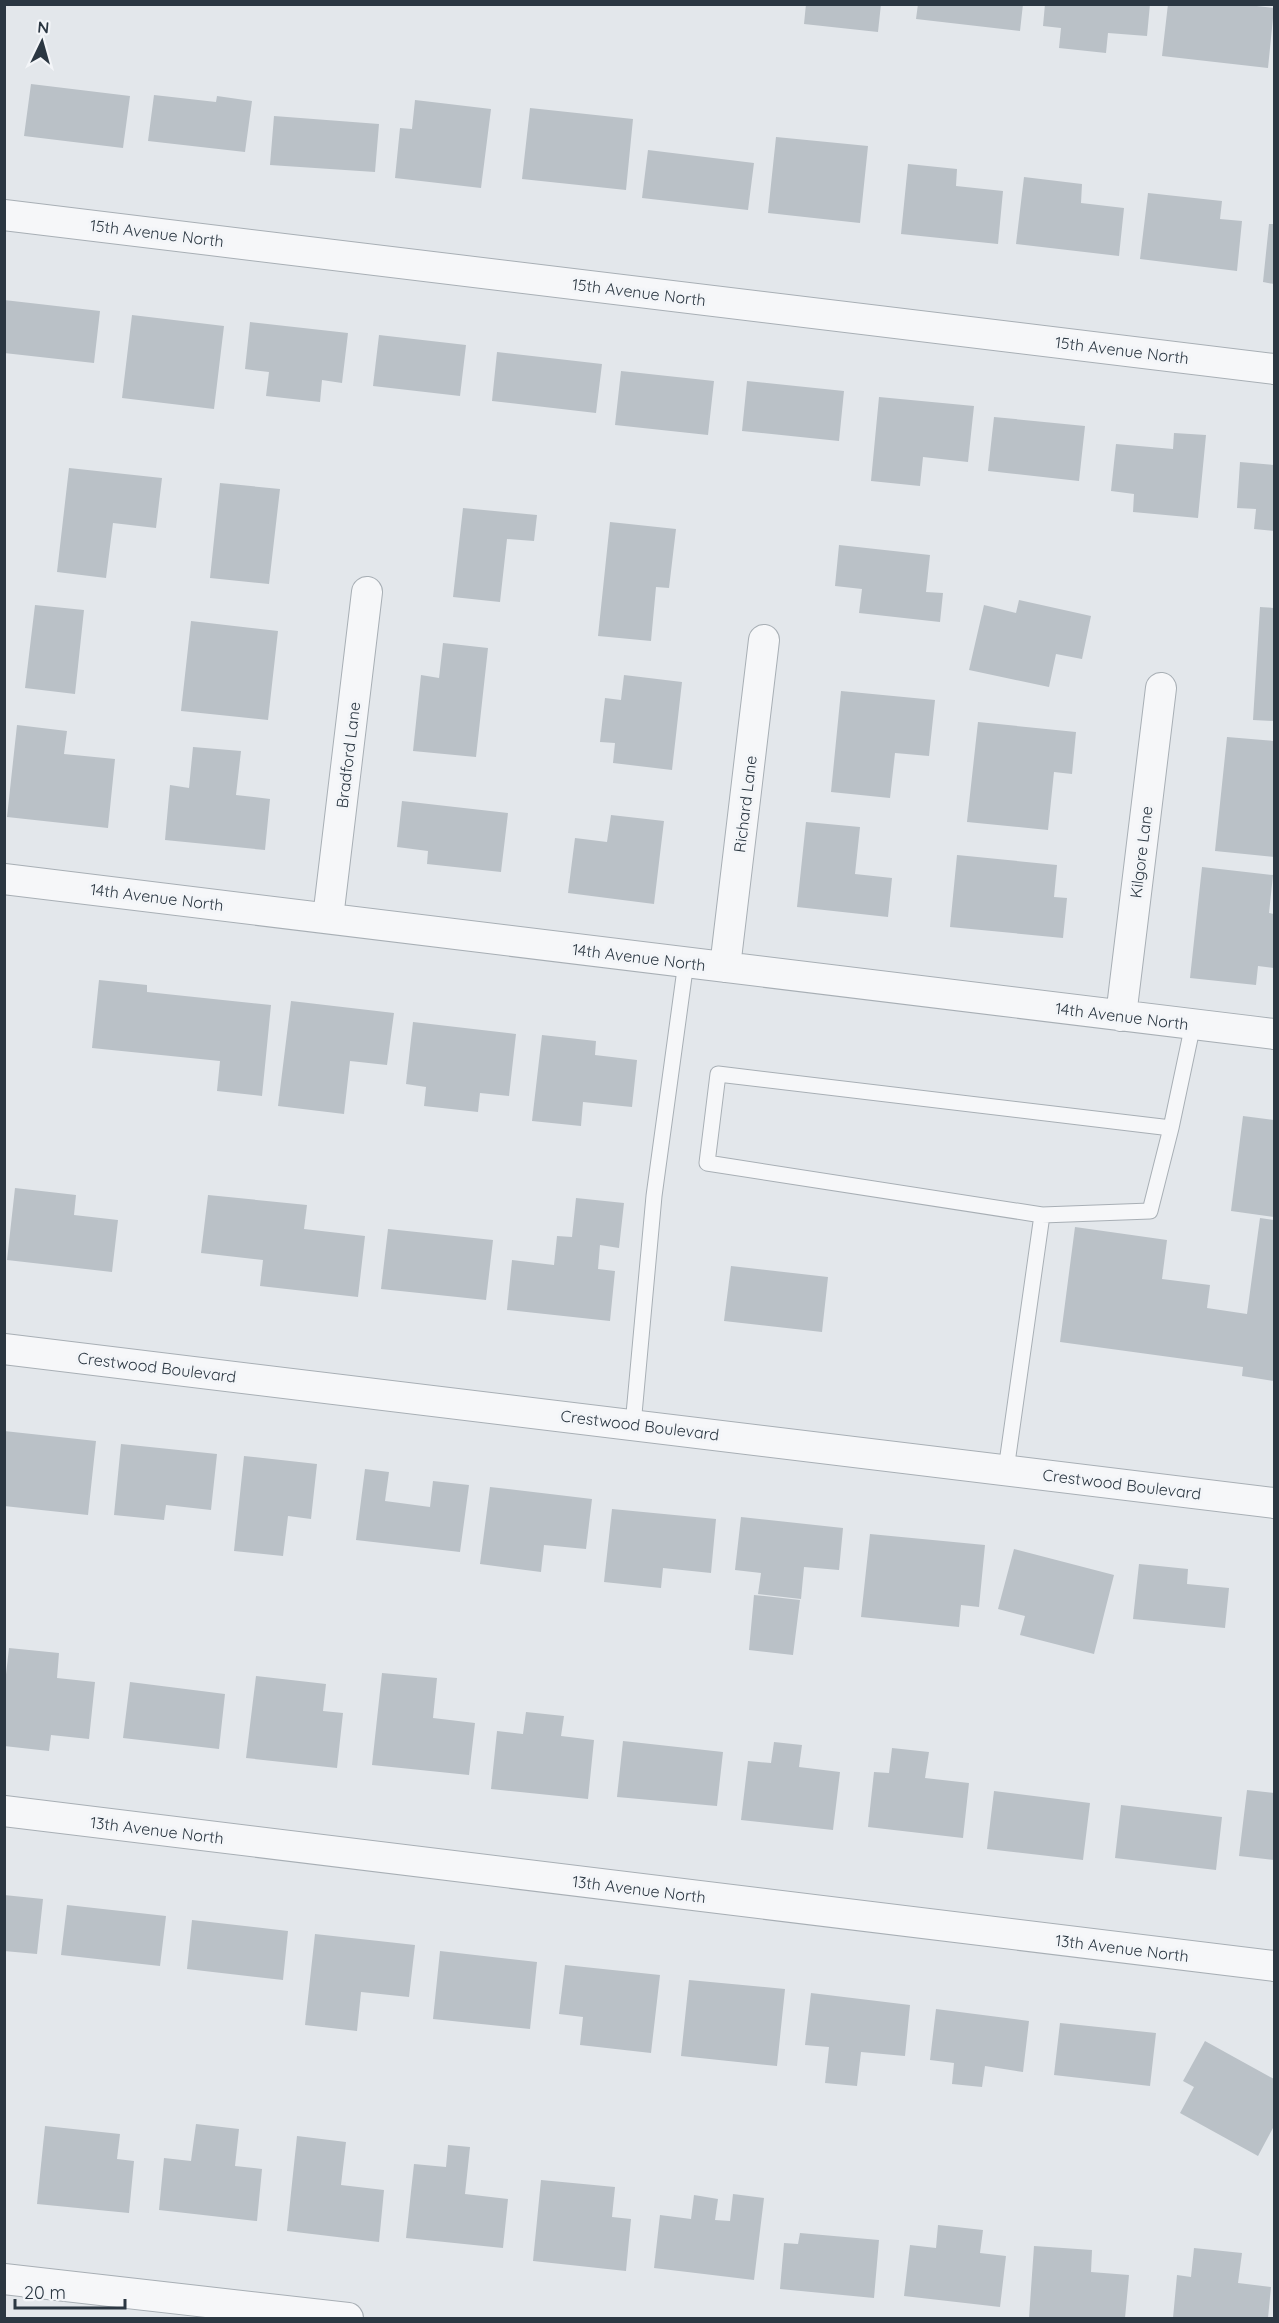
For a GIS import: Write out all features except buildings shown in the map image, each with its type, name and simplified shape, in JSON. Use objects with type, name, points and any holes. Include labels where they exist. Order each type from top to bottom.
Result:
[{"type":"street","name":"15th Avenue North","points":[[4,215],[1275,369]]},
{"type":"street","name":"Bradford Lane","points":[[328,918],[368,592]]},
{"type":"street","name":"Richard Lane","points":[[725,967],[764,640]]},
{"type":"street","name":"Kilgore Lane","points":[[1122,1016],[1161,688]]},
{"type":"street","name":"14th Avenue North","points":[[4,879],[1275,1034]]},
{"type":"street","name":"Crestwood Boulevard","points":[[4,1349],[1275,1503]]},
{"type":"street","name":"13th Avenue North","points":[[4,1811],[1275,1966]]},
{"type":"street","points":[[4,2279],[348,2319]]},
{"type":"lane","points":[[633,1425],[654,1196],[686,962]]},
{"type":"lane","points":[[1171,1128],[718,1074],[707,1163],[1042,1215],[1150,1211],[1171,1128],[1193,1024]]},
{"type":"lane","points":[[1006,1470],[1042,1215]]}]
